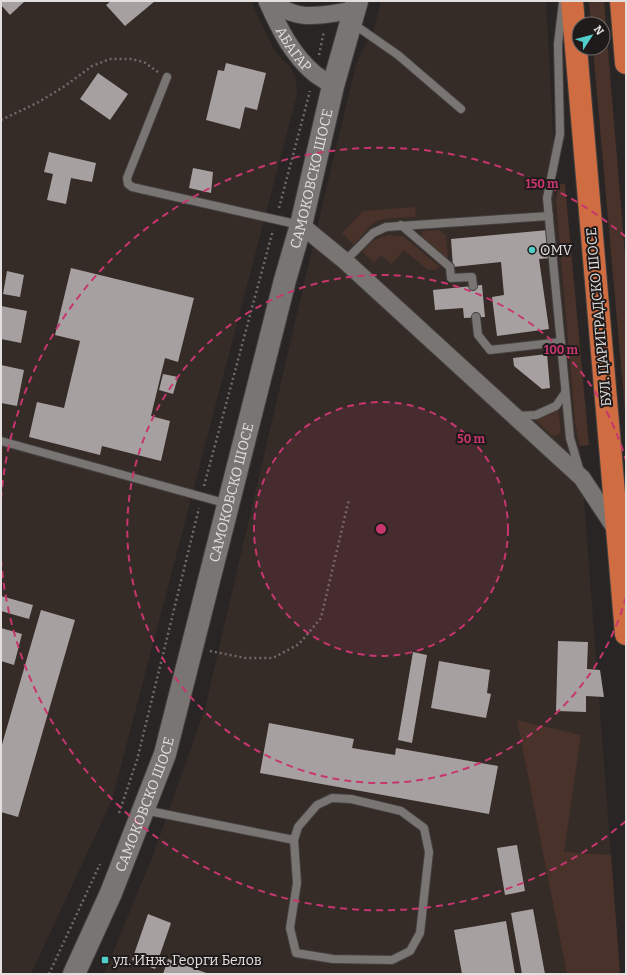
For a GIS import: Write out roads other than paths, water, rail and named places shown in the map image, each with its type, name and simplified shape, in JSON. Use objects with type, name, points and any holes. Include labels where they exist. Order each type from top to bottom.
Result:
[{"type":"highway","name":"БУЛ. ЦАРИГРАДСКО ШОСЕ","points":[[572,1],[626,634]]},
{"type":"highway","points":[[622,1],[626,63]]},
{"type":"main road","name":"САМОКОВСКО ШОСЕ","points":[[74,974],[111,893],[165,754],[285,280],[301,225],[334,86],[354,11]]},
{"type":"street","name":"АБАГАР","points":[[267,1],[276,21],[296,55],[315,74],[334,86]]},
{"type":"street","name":"АБАГАР","points":[[273,1],[289,12],[297,15],[316,16],[354,11]]},
{"type":"street","points":[[301,225],[345,261],[582,478],[618,533]]},
{"type":"lane","points":[[563,1],[558,44],[560,134],[547,198],[570,438],[582,478]]},
{"type":"lane","points":[[354,11],[398,55],[461,109]]},
{"type":"lane","points":[[167,77],[127,178],[128,184],[132,187],[301,225]]},
{"type":"lane","points":[[345,261],[373,233],[386,227],[549,216]]},
{"type":"lane","points":[[401,225],[450,267],[451,278],[472,276],[473,286]]},
{"type":"lane","points":[[476,317],[478,335],[490,350],[561,342]]},
{"type":"lane","points":[[515,417],[536,415],[556,406],[566,393]]},
{"type":"lane","points":[[1,441],[228,505]]},
{"type":"lane","points":[[332,798],[352,799],[401,812],[424,828],[429,852],[420,933],[410,951],[392,960],[333,959],[296,953],[290,928],[297,883],[294,840],[298,828],[317,805],[332,798]]},
{"type":"lane","points":[[143,810],[294,840]]},
{"type":"place","name":"OMV","points":[[532,250]]},
{"type":"place","name":"ул. Инж. Георги Белов","points":[[105,960]]}]
